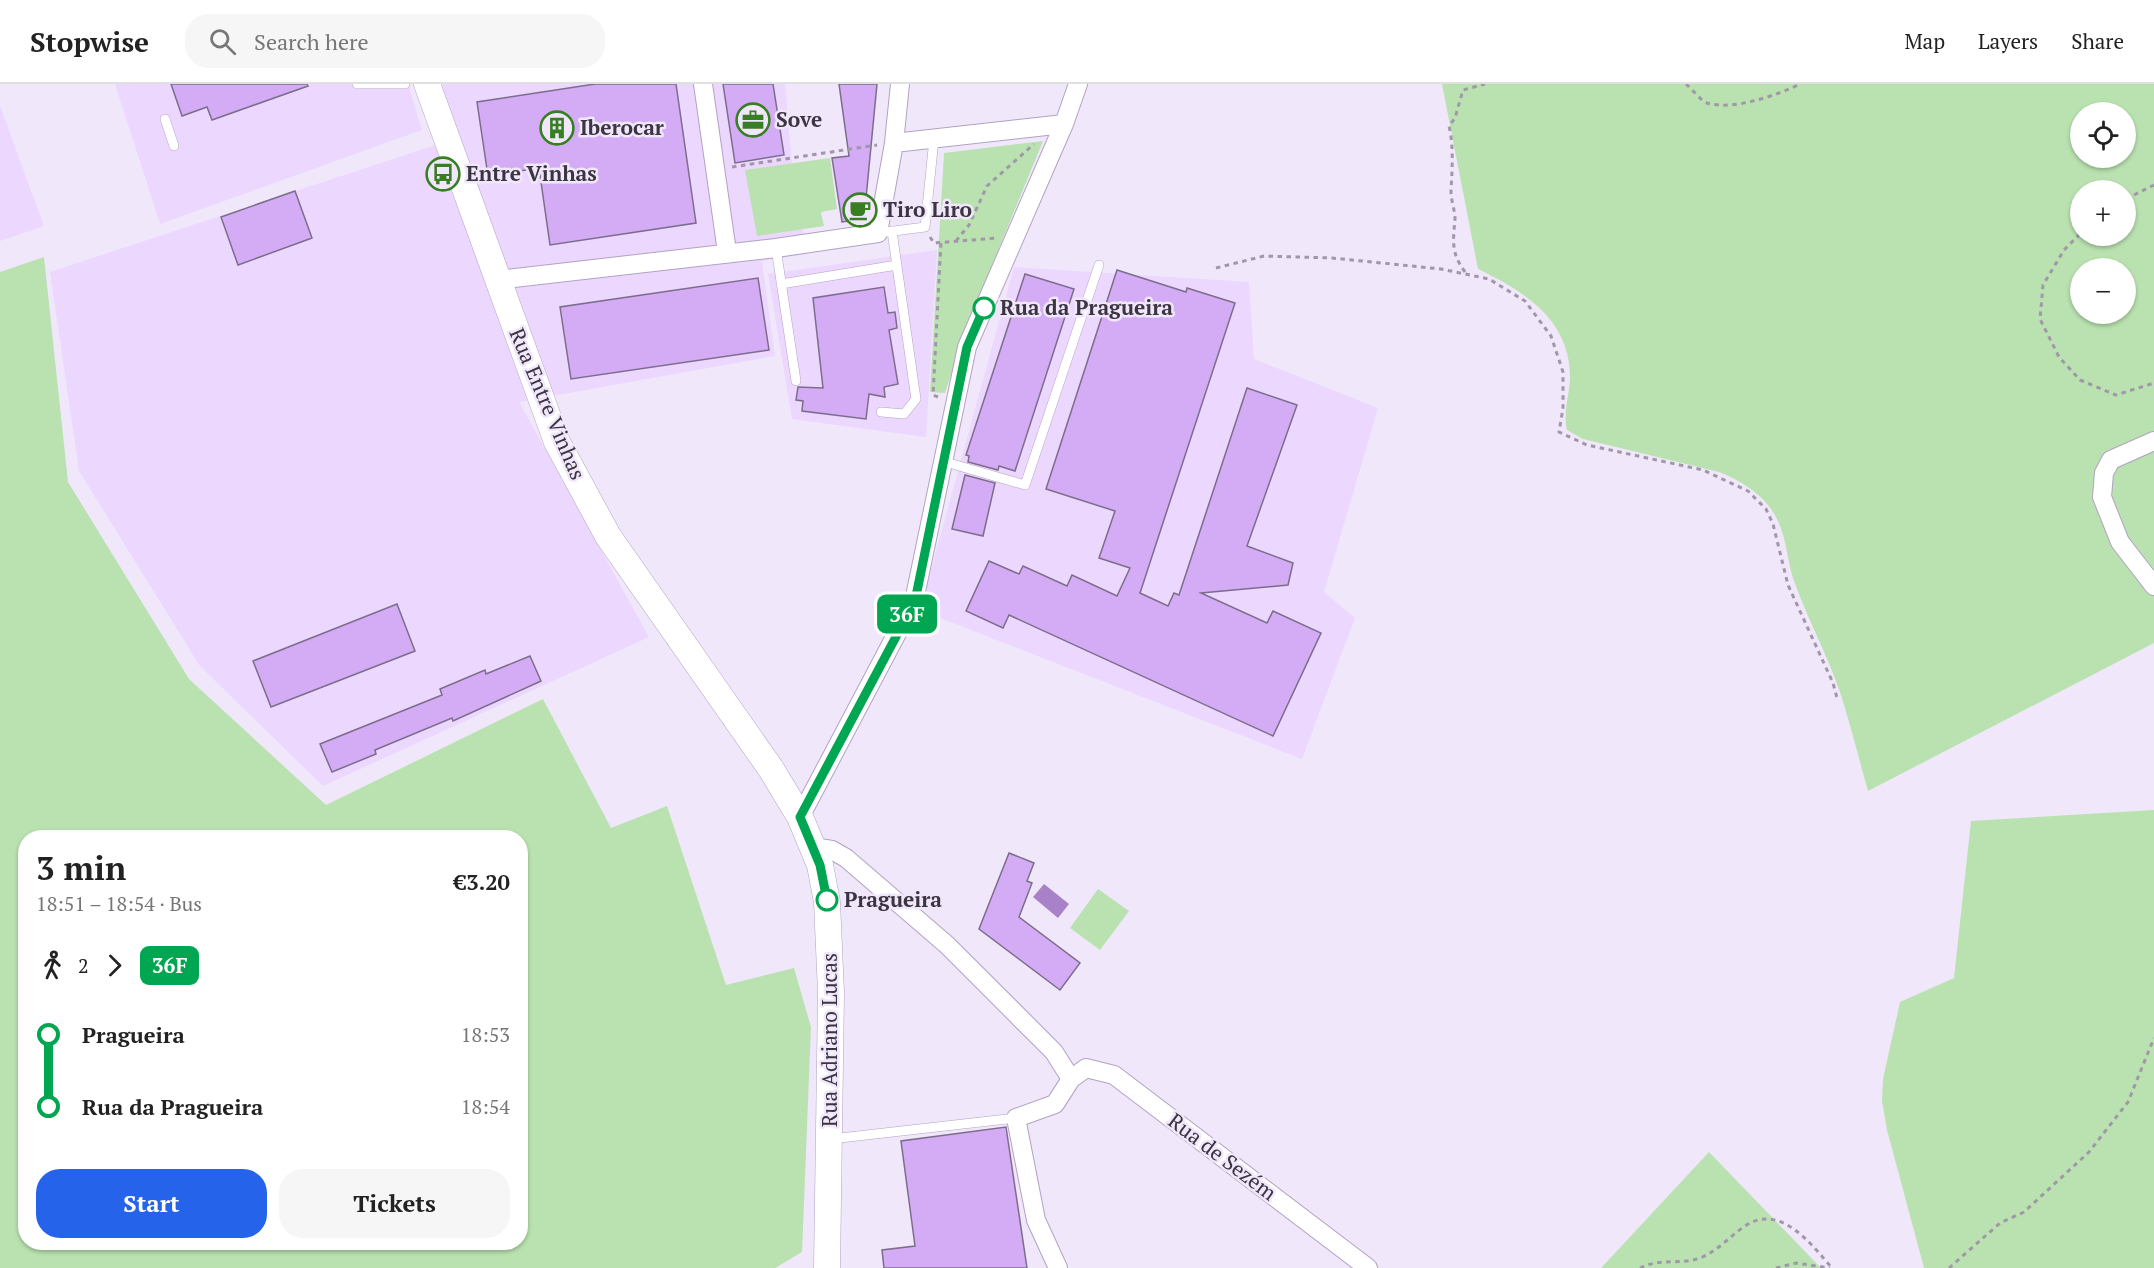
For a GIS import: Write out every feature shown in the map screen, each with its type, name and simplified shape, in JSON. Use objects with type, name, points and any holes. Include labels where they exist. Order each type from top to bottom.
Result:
[{"type":"street","name":"Rua Entre Vinhas","points":[[427,84],[557,442],[608,536],[771,769],[800,817]]},
{"type":"street","points":[[703,84],[727,252]]},
{"type":"street","points":[[497,280],[776,248],[885,232],[900,84]]},
{"type":"street","points":[[800,817],[915,601],[967,347],[1064,124],[1078,84]]},
{"type":"street","points":[[894,143],[1064,124]]},
{"type":"street","points":[[2154,441],[2111,460],[2104,473],[2102,497],[2120,542],[2154,586]]},
{"type":"street","name":"Rua Adriano Lucas","points":[[800,817],[813,847],[827,902],[830,946],[827,1268]]},
{"type":"street","points":[[813,847],[832,850],[846,858],[947,945],[1054,1052],[1071,1078],[1056,1104],[1016,1118],[1036,1220],[1058,1268]]},
{"type":"street","name":"Rua de Sezém","points":[[1071,1078],[1086,1068],[1114,1075],[1368,1268]]},
{"type":"lane","points":[[357,84],[405,84]]},
{"type":"lane","points":[[165,119],[174,146]]},
{"type":"lane","points":[[881,412],[904,414],[916,399],[897,265],[885,232],[925,227],[934,139]]},
{"type":"lane","points":[[776,248],[796,381]]},
{"type":"lane","points":[[781,284],[897,265]]},
{"type":"lane","points":[[942,461],[1025,485],[1100,265]]},
{"type":"lane","points":[[830,1139],[1016,1118]]},
{"type":"path","points":[[1466,274],[1455,259],[1452,239],[1455,218],[1451,191],[1452,149],[1449,126],[1455,118],[1463,90],[1485,84]]},
{"type":"path","points":[[1686,84],[1707,103],[1739,104],[1777,95],[1800,84]]},
{"type":"path","points":[[956,241],[969,225],[987,186],[1033,147],[1041,125]]},
{"type":"path","points":[[716,170],[894,143]]},
{"type":"path","points":[[2136,194],[2154,185]]},
{"type":"path","points":[[925,227],[934,243],[1014,236]]},
{"type":"path","points":[[941,242],[933,396],[955,401]]},
{"type":"path","points":[[2070,244],[2043,285],[2040,319],[2059,357],[2080,380],[2116,395],[2154,383]]},
{"type":"path","points":[[1216,267],[1264,256],[1332,258],[1441,269],[1489,279],[1526,301],[1551,336],[1563,372],[1563,408],[1559,432],[1587,445],[1704,470],[1748,491],[1766,509],[1773,524],[1788,585],[1833,683],[1837,698]]},
{"type":"path","points":[[1949,1268],[2000,1223],[2024,1212],[2089,1152],[2128,1102],[2154,1038]]},
{"type":"path","points":[[1640,1268],[1673,1260],[1699,1259],[1728,1241],[1746,1225],[1762,1219],[1781,1221],[1804,1237],[1832,1268]]},
{"type":"path","points":[[1776,1268],[1797,1263],[1832,1268]]},
{"type":"shaded area","points":[[115,84],[408,84],[422,130],[160,224]]},
{"type":"shaded area","points":[[442,84],[785,84],[792,165],[807,254],[762,261],[775,356],[519,402],[649,637],[323,786],[200,666],[79,471],[50,272],[457,138]]},
{"type":"shaded area","points":[[0,106],[44,226],[0,241]]},
{"type":"shaded area","points":[[937,250],[926,437],[792,419],[768,274]]},
{"type":"shaded area","points":[[1014,267],[1249,282],[1254,359],[1378,408],[1324,592],[1355,618],[1302,759],[920,610]]},
{"type":"shaded area","points":[[1044,884],[1069,904],[1058,918],[1033,897]]},
{"type":"green space","points":[[1442,84],[2154,84],[2154,643],[1868,791],[1841,695],[1794,581],[1778,520],[1768,505],[1749,488],[1719,472],[1583,439],[1567,430],[1566,411],[1570,379],[1563,340],[1542,310],[1512,287],[1478,269]]},
{"type":"green space","points":[[1043,141],[967,326],[945,393],[930,392],[944,153]]},
{"type":"green space","points":[[830,158],[837,209],[821,212],[824,226],[757,236],[745,170]]},
{"type":"green space","points":[[44,257],[68,482],[189,679],[326,805],[543,699],[611,828],[667,806],[726,985],[794,968],[811,1027],[802,1252],[775,1268],[0,1268],[0,272]]},
{"type":"green space","points":[[2154,810],[2154,1268],[1924,1268],[1887,1130],[1882,1101],[1883,1079],[1900,1002],[1954,978],[1971,821]]},
{"type":"green space","points":[[1098,889],[1129,911],[1100,950],[1070,928]]},
{"type":"green space","points":[[1709,1152],[1821,1268],[1601,1268]]},
{"type":"building","points":[[171,84],[307,84],[308,86],[212,120],[207,107],[182,116]]},
{"type":"building","points":[[595,84],[676,84],[696,223],[550,245],[539,168],[488,176],[477,102]]},
{"type":"building","name":"Sove","points":[[723,84],[773,84],[784,155],[735,163]]},
{"type":"building","points":[[839,84],[877,84],[864,219],[842,222],[832,158],[849,156]]},
{"type":"building","points":[[295,191],[312,238],[238,265],[221,217]]},
{"type":"building","points":[[1117,270],[1186,292],[1187,288],[1235,303],[1140,593],[1168,606],[1174,593],[1179,595],[1247,388],[1297,405],[1247,546],[1293,563],[1288,585],[1201,593],[1267,623],[1273,611],[1321,633],[1273,736],[1009,615],[1003,628],[966,611],[989,561],[1019,574],[1023,566],[1067,586],[1072,575],[1117,596],[1130,568],[1099,558],[1115,511],[1046,489]]},
{"type":"building","points":[[1025,274],[1074,289],[1015,471],[999,466],[998,470],[968,462],[969,456],[966,455]]},
{"type":"building","points":[[758,278],[769,350],[571,379],[560,307]]},
{"type":"building","points":[[884,287],[888,313],[895,312],[897,328],[889,330],[898,384],[884,387],[885,397],[869,394],[866,419],[802,411],[803,401],[796,400],[798,387],[823,388],[813,298]]},
{"type":"building","points":[[965,475],[995,483],[983,536],[952,529]]},
{"type":"building","points":[[397,604],[415,651],[271,707],[253,661]]},
{"type":"building","points":[[530,656],[541,681],[453,721],[452,718],[375,750],[376,754],[332,772],[320,744],[442,695],[440,689],[485,670],[486,674]]},
{"type":"building","points":[[1009,853],[1034,863],[1027,881],[1032,883],[1019,917],[1080,963],[1060,990],[979,929]]},
{"type":"building","points":[[1006,1127],[1027,1268],[884,1268],[882,1250],[915,1246],[901,1141]]},
{"type":"bus line","name":"36F","points":[[827,900],[820,865],[800,817],[915,601],[945,443],[967,347],[984,308]]},
{"type":"place","name":"Sove","points":[[753,120]]},
{"type":"place","name":"Iberocar","points":[[557,128]]},
{"type":"place","name":"Entre Vinhas","points":[[443,174]]},
{"type":"place","name":"Tiro Liro","points":[[860,210]]},
{"type":"place","name":"Rua da Pragueira","points":[[984,308]]},
{"type":"place","name":"Pragueira","points":[[827,900]]}]
